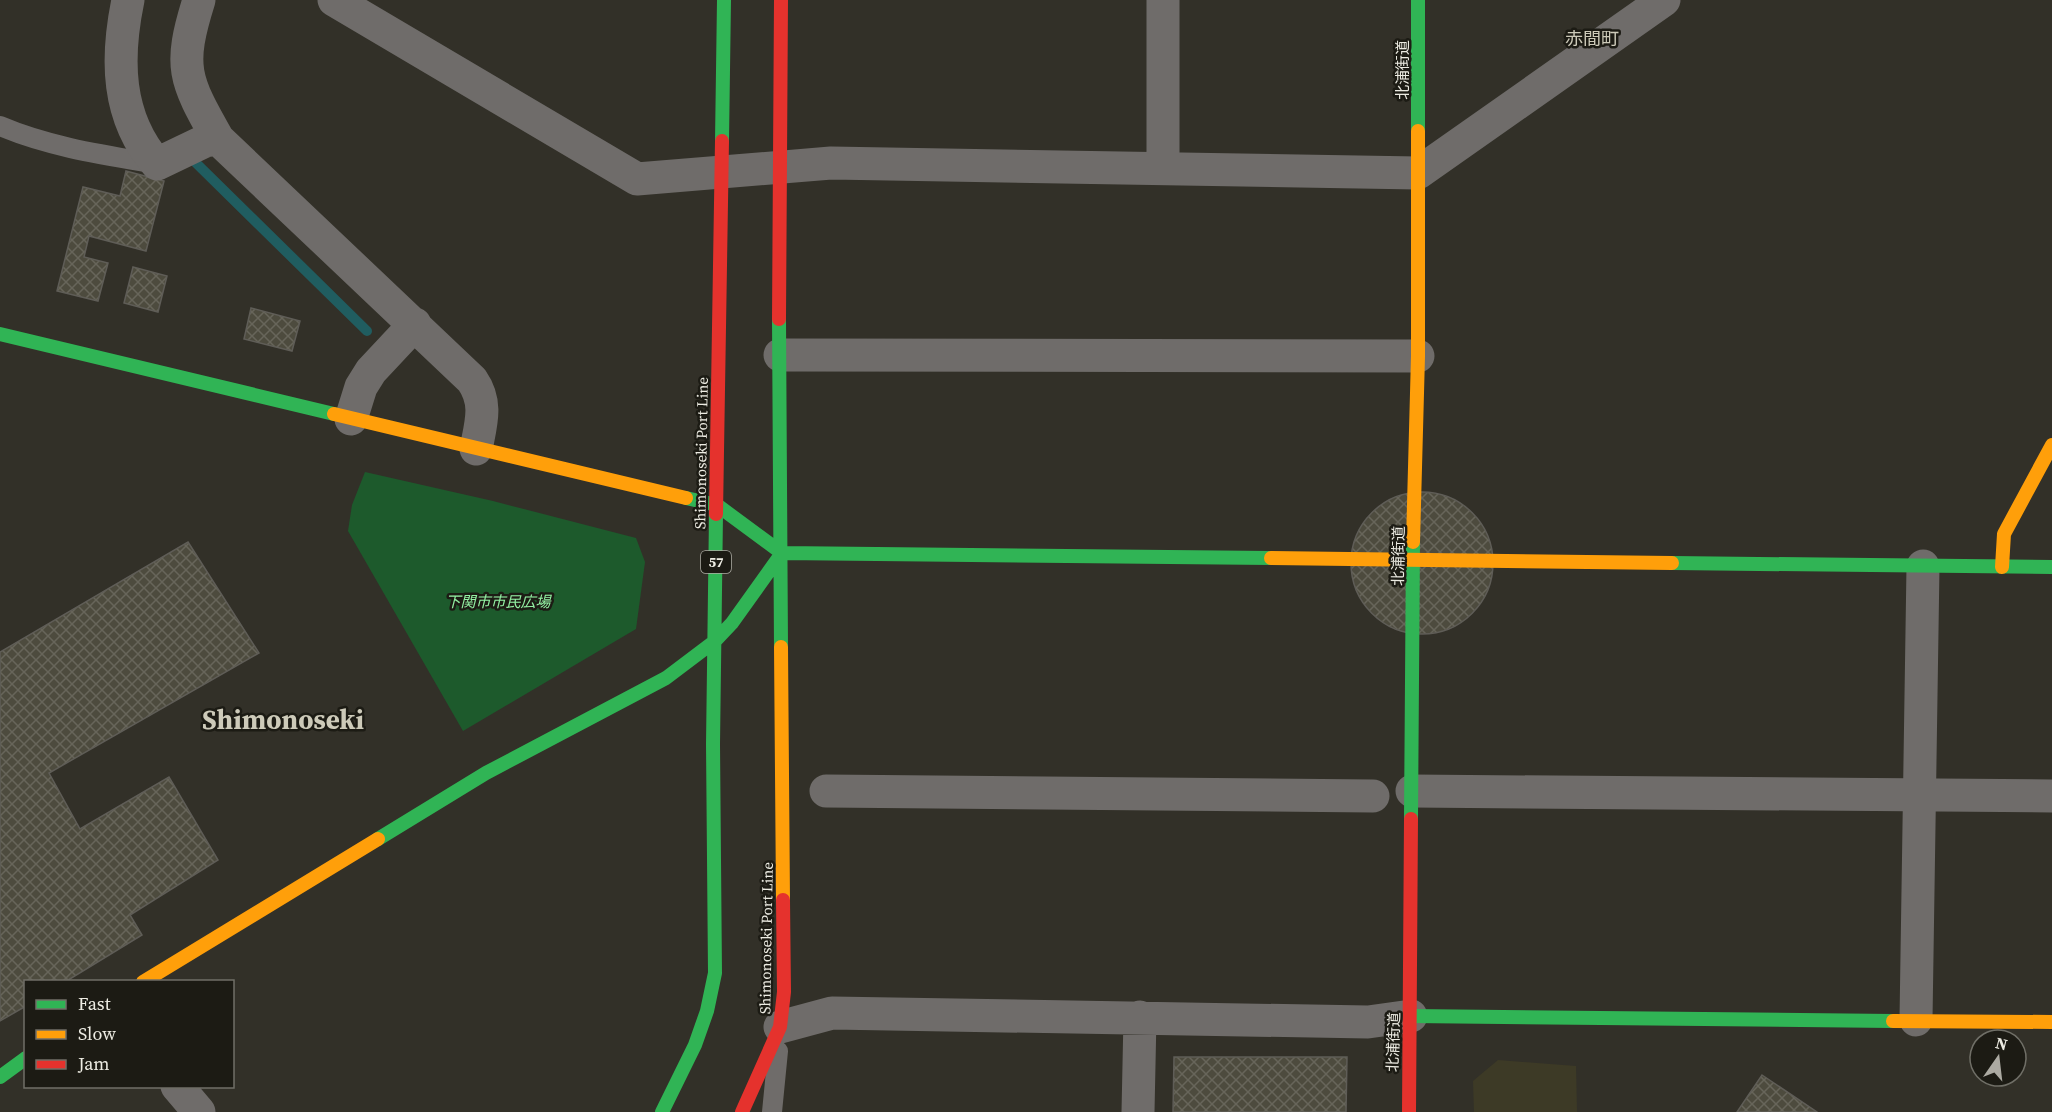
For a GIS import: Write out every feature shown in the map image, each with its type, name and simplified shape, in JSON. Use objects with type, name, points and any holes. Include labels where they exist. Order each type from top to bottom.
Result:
[{"type":"street","points":[[128,0],[120,43],[122,84],[129,115],[140,144],[157,164],[205,141],[218,139]]},
{"type":"street","points":[[199,0],[190,29],[186,74],[195,98],[218,139],[416,324],[472,380],[481,393],[483,406],[476,449]]},
{"type":"street","points":[[334,0],[637,179],[831,163],[1418,173],[1664,0]]},
{"type":"street","name":"Shimonoseki Port Line","points":[[662,1112],[696,1047],[709,1010],[715,974],[715,641],[724,0]]},
{"type":"street","name":"Shimonoseki Port Line","points":[[742,1112],[780,1028],[784,969],[778,166],[781,0]]},
{"type":"street","points":[[1162,167],[1163,0]]},
{"type":"street","name":"北浦街道","points":[[1409,1112],[1413,561],[1418,356],[1418,0]]},
{"type":"street","points":[[351,419],[361,387],[371,371],[416,324]]},
{"type":"street","points":[[0,334],[717,505],[782,554],[2052,567]]},
{"type":"street","points":[[780,355],[1418,356]]},
{"type":"street","points":[[2002,567],[2004,534],[2052,445]]},
{"type":"street","points":[[145,980],[486,773],[666,678],[715,641],[732,623],[782,554]]},
{"type":"street","points":[[1916,1020],[1923,566]]},
{"type":"street","points":[[1412,790],[2052,796]]},
{"type":"street","points":[[826,791],[1373,796]]},
{"type":"street","points":[[780,1028],[801,1020],[832,1013],[1368,1022],[1411,1016],[2052,1022]]},
{"type":"street","points":[[1138,1112],[1140,1017]]},
{"type":"street","points":[[0,1077],[24,1059]]},
{"type":"street","points":[[179,1088],[199,1112]]},
{"type":"lane","points":[[0,126],[18,134],[94,153],[157,164]]},
{"type":"lane","points":[[772,1112],[780,1028]]},
{"type":"shaded area","points":[[1498,1060],[1576,1066],[1577,1112],[1474,1112],[1473,1081]]},
{"type":"green space","name":"下関市市民広場","points":[[365,472],[493,501],[636,538],[645,562],[636,629],[463,731],[348,531],[352,505]]},
{"type":"building","points":[[126,171],[164,181],[146,251],[89,236],[84,257],[108,263],[98,301],[57,291],[83,187],[120,196]]},
{"type":"building","points":[[133,267],[167,276],[158,312],[124,303]]},
{"type":"building","points":[[251,308],[300,321],[292,351],[244,339]]},
{"type":"building","points":[[1422,492],[1449,498],[1472,513],[1487,536],[1493,563],[1487,590],[1472,613],[1449,628],[1422,634],[1395,628],[1372,613],[1357,590],[1351,563],[1357,536],[1372,513],[1395,498]]},
{"type":"building","points":[[188,542],[259,653],[49,773],[80,829],[169,777],[218,860],[130,915],[142,935],[68,980],[24,980],[24,1007],[0,1021],[0,652]]},
{"type":"building","points":[[1174,1057],[1347,1057],[1346,1112],[1173,1112]]},
{"type":"building","points":[[1762,1075],[1817,1112],[1737,1112]]},
{"type":"waterway","points":[[196,163],[367,331]]},
{"type":"traffic: fast","points":[[722,141],[724,0]]},
{"type":"traffic: fast","points":[[1418,0],[1418,131]]},
{"type":"traffic: fast","points":[[779,319],[781,647]]},
{"type":"traffic: fast","points":[[0,334],[334,414]]},
{"type":"traffic: fast","points":[[686,498],[717,505],[782,553],[1271,558]]},
{"type":"traffic: fast","points":[[662,1112],[695,1045],[707,1011],[715,973],[713,744],[716,514]]},
{"type":"traffic: fast","points":[[1411,819],[1413,542]]},
{"type":"traffic: fast","points":[[378,839],[486,773],[666,678],[715,641],[732,623],[782,553]]},
{"type":"traffic: fast","points":[[1672,563],[2052,567]]},
{"type":"traffic: fast","points":[[1411,1016],[1893,1021]]},
{"type":"traffic: fast","points":[[0,1077],[24,1059]]},
{"type":"traffic: slow","points":[[1413,542],[1418,356],[1418,131]]},
{"type":"traffic: slow","points":[[334,414],[686,498]]},
{"type":"traffic: slow","points":[[2002,567],[2004,534],[2052,445]]},
{"type":"traffic: slow","points":[[1271,558],[1672,563]]},
{"type":"traffic: slow","points":[[781,647],[783,900]]},
{"type":"traffic: slow","points":[[146,980],[378,839]]},
{"type":"traffic: slow","points":[[1893,1021],[2052,1022]]},
{"type":"traffic: jam","points":[[779,319],[781,0]]},
{"type":"traffic: jam","points":[[716,514],[722,141]]},
{"type":"traffic: jam","points":[[1409,1112],[1411,819]]},
{"type":"traffic: jam","points":[[742,1112],[780,1027],[784,992],[783,900]]},
{"type":"district","name":"赤間町","points":[[1592,38]]},
{"type":"district","name":"Shimonoseki","points":[[283,719]]}]
